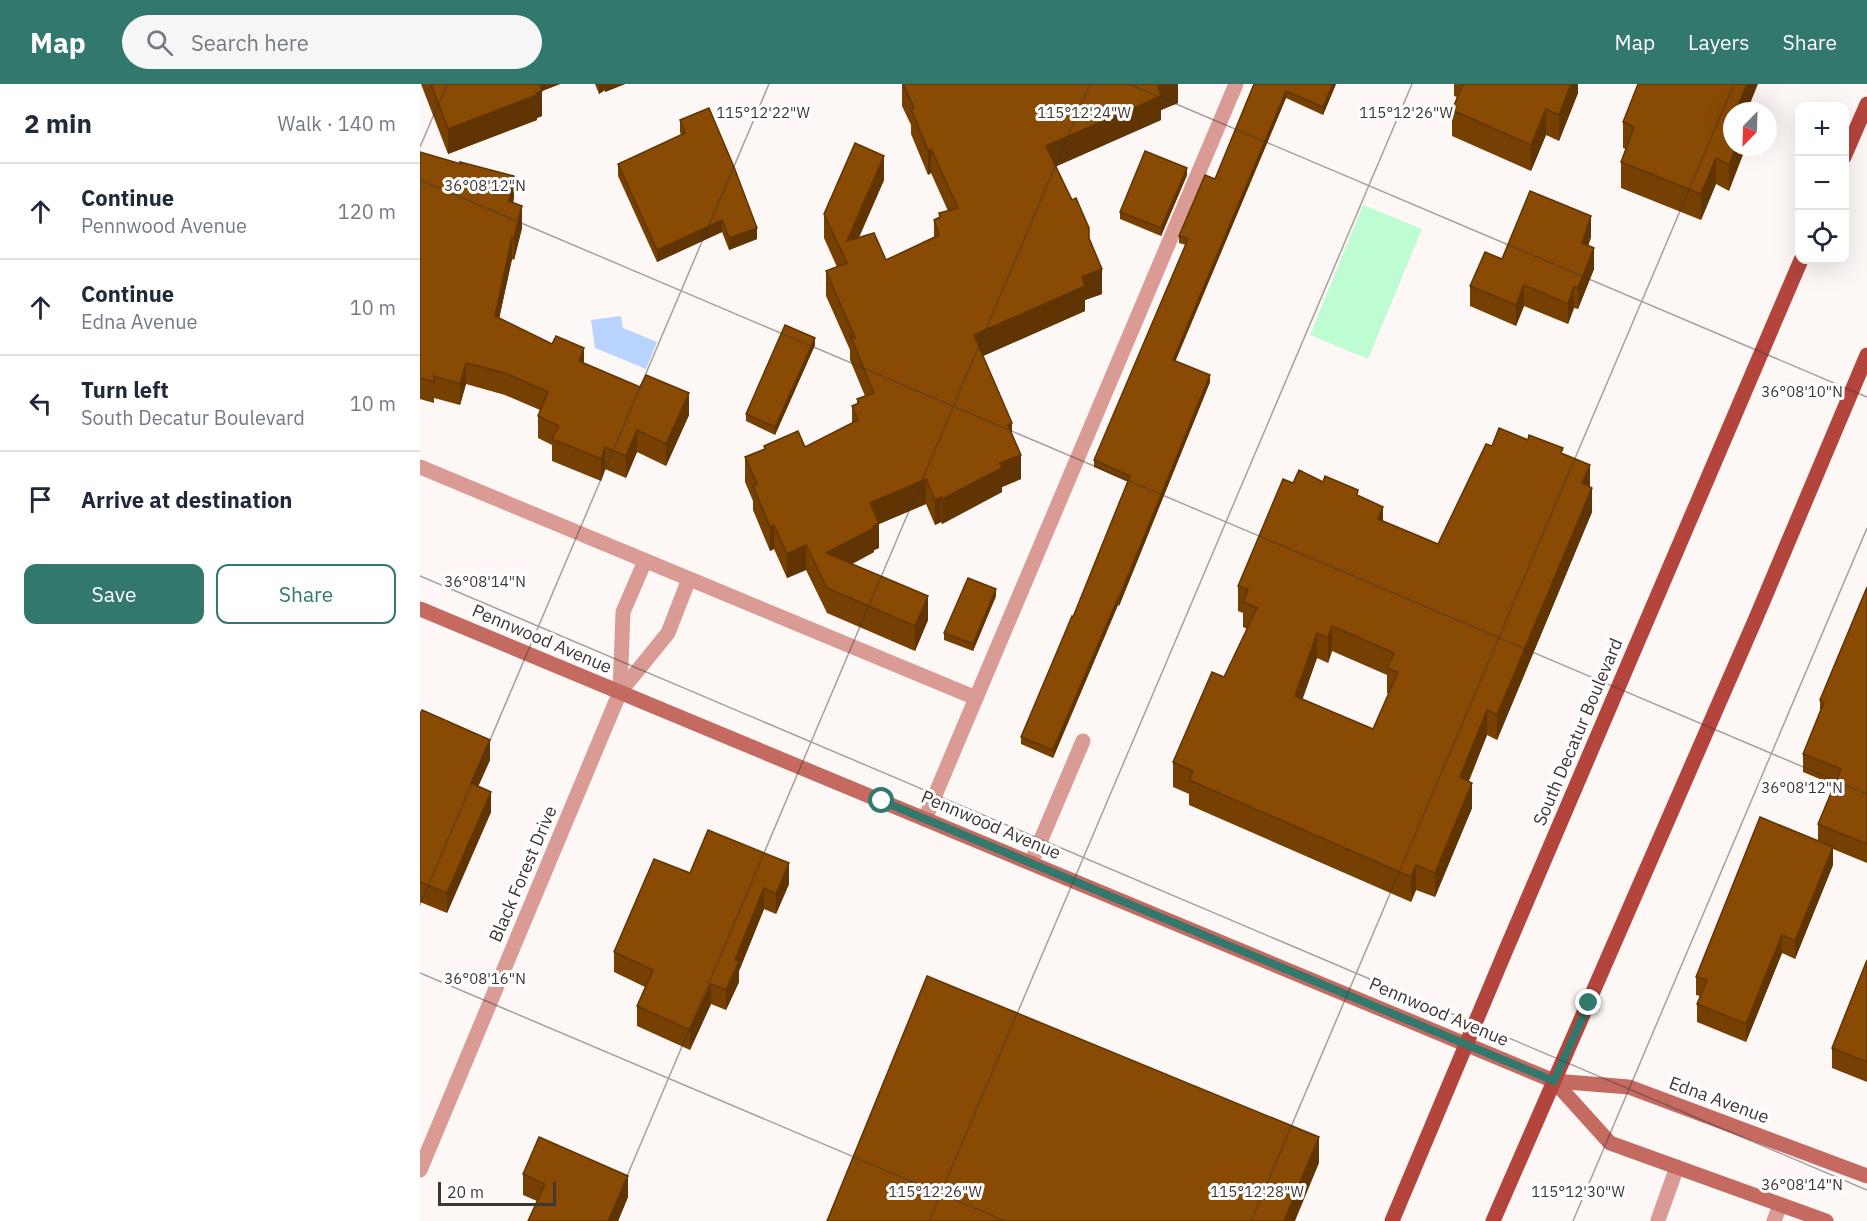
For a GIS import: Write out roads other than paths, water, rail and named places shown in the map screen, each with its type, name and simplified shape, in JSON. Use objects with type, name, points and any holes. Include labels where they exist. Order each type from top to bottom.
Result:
[{"type":"main road","points":[[1845,156],[1867,104]]},
{"type":"main road","name":"South Decatur Boulevard","points":[[1392,1221],[1799,264]]},
{"type":"main road","points":[[1494,1221],[1756,618],[1867,355]]},
{"type":"street","points":[[926,819],[1236,84]]},
{"type":"street","points":[[420,467],[976,698]]},
{"type":"street","points":[[620,692],[623,612],[645,561]]},
{"type":"street","points":[[620,692],[668,633],[689,579]]},
{"type":"street","name":"Pennwood Avenue","points":[[420,609],[1513,1064]]},
{"type":"street","name":"Black Forest Drive","points":[[420,1170],[620,692]]},
{"type":"street","points":[[1031,863],[1083,741]]},
{"type":"street","name":"Edna Avenue","points":[[1513,1064],[1554,1081],[1629,1088],[1867,1176]]},
{"type":"street","name":"Edna Avenue","points":[[1554,1081],[1610,1143],[1826,1221]]},
{"type":"street","points":[[1658,1221],[1677,1167]]},
{"type":"street","points":[[1774,1221],[1780,1205]]},
{"type":"water","points":[[621,316],[623,328],[657,342],[646,369],[595,348],[591,320]]}]
